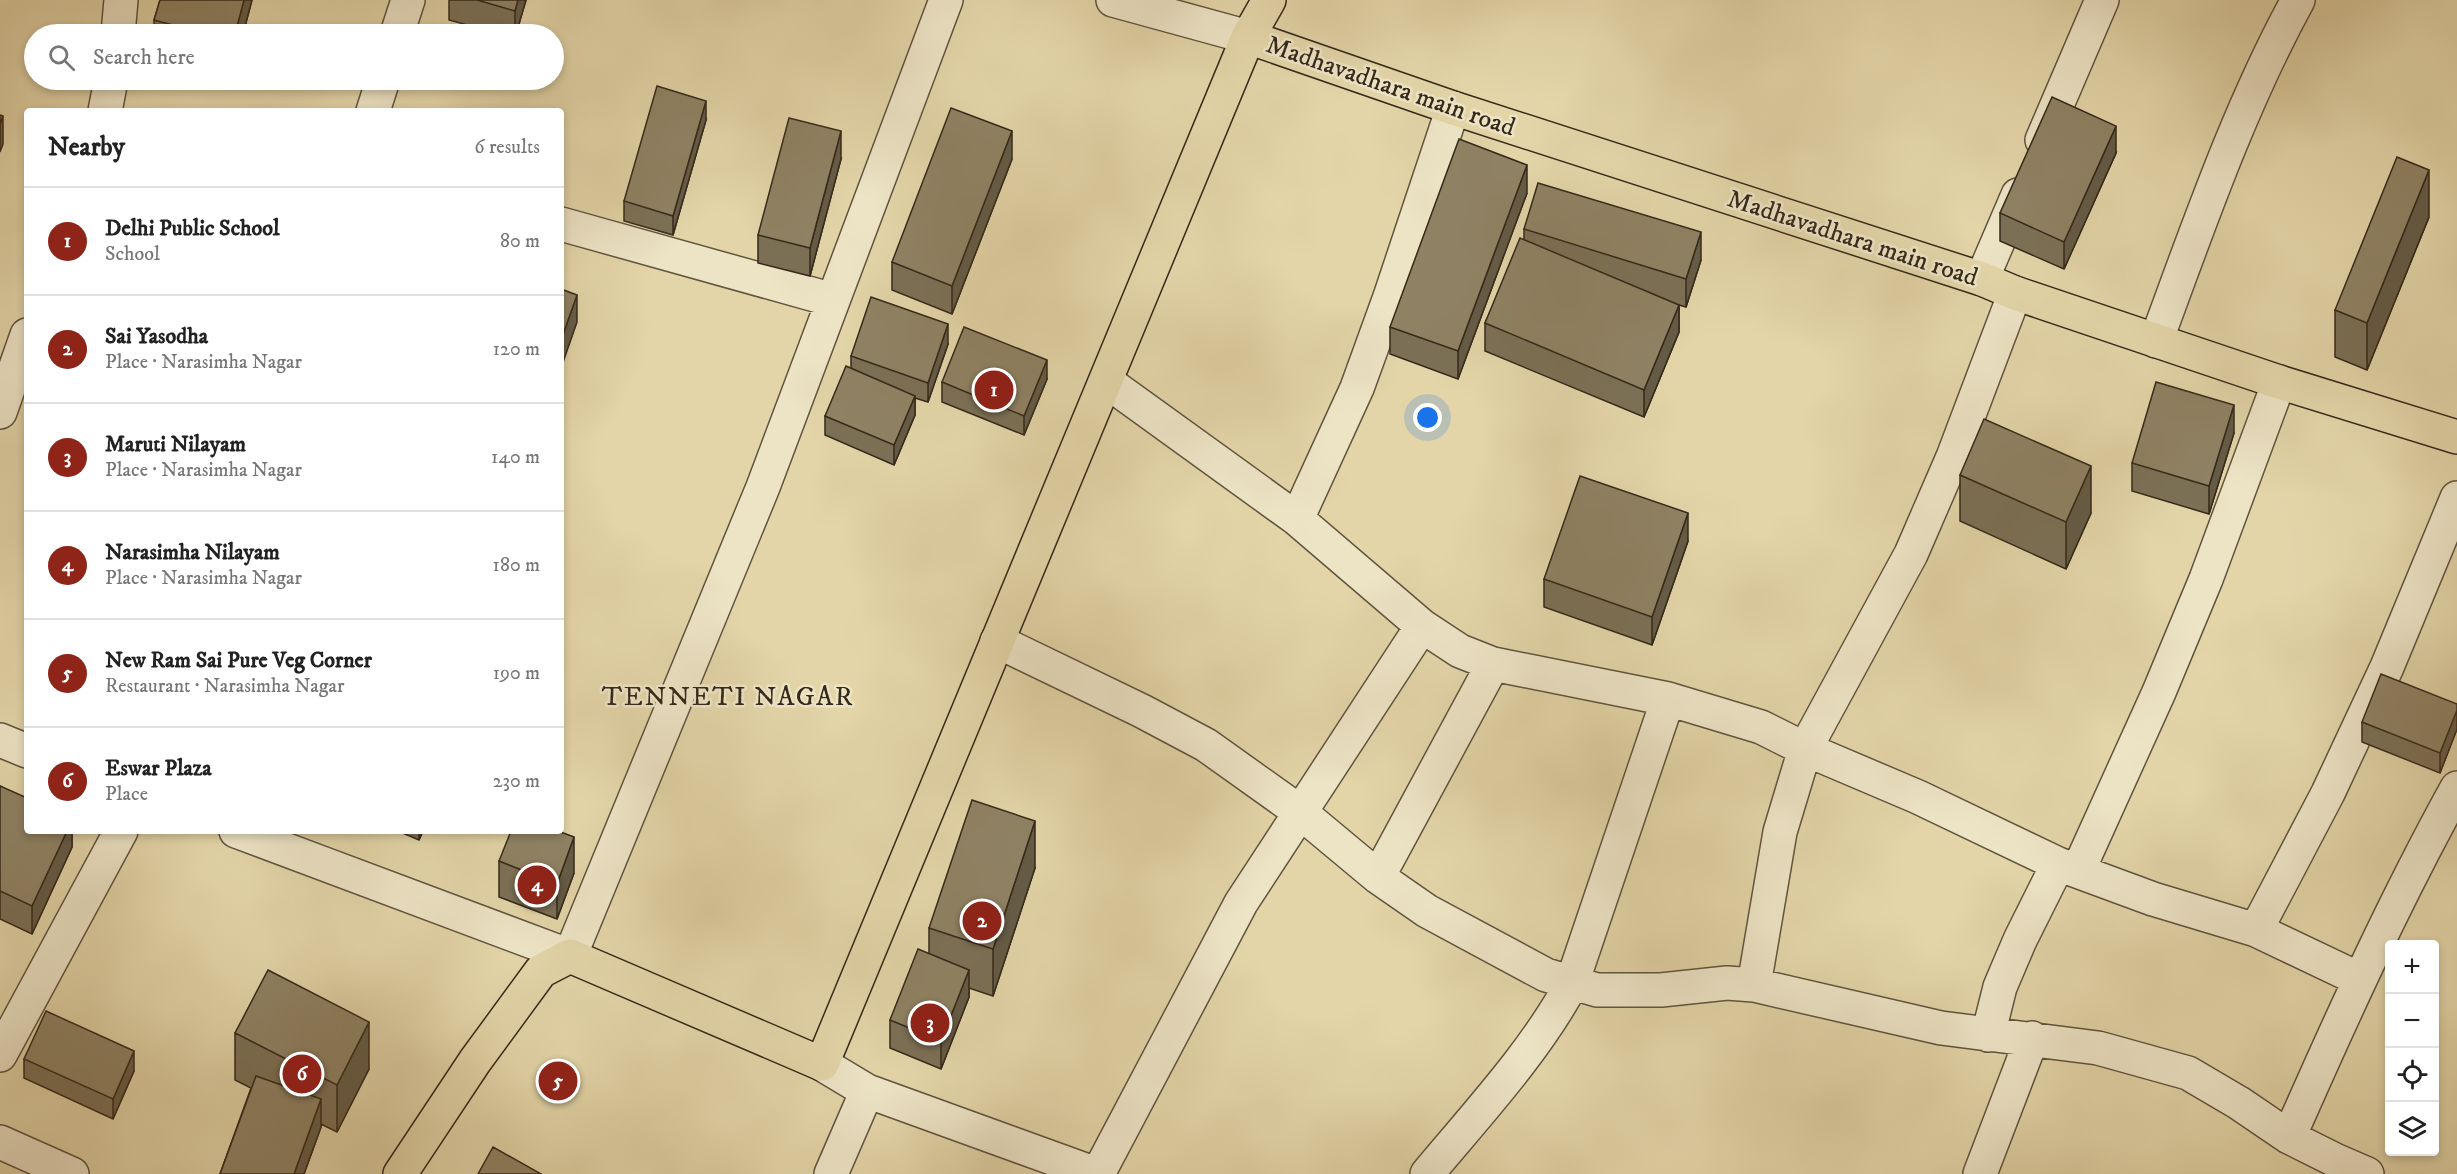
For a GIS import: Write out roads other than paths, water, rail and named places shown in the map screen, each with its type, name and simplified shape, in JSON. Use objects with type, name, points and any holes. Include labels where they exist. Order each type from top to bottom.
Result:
[{"type":"main road","points":[[400,1174],[475,1061],[541,971],[570,956],[822,1064],[1248,37],[1269,0]]},
{"type":"main road","name":"Madhavadhara main road","points":[[1248,37],[1453,108],[1982,279],[2015,293],[2279,382],[2457,437]]},
{"type":"street","points":[[119,24],[121,0]]},
{"type":"street","points":[[400,24],[408,0]]},
{"type":"street","points":[[244,834],[570,956],[759,498],[946,0]]},
{"type":"street","points":[[1113,0],[1248,37]]},
{"type":"street","points":[[1982,279],[2102,0]]},
{"type":"street","points":[[2156,341],[2235,130],[2278,37],[2298,0]]},
{"type":"street","points":[[106,108],[109,90]]},
{"type":"street","points":[[374,108],[380,90]]},
{"type":"street","points":[[1297,519],[1357,388],[1453,108]]},
{"type":"street","points":[[564,225],[833,300]]},
{"type":"street","points":[[1754,985],[1780,832],[1805,749],[1911,554],[1953,457],[2015,293]]},
{"type":"street","points":[[0,412],[24,344]]},
{"type":"street","points":[[1106,381],[1297,519],[1422,626],[1460,651],[1493,664],[1668,699],[1761,727],[2068,867],[2153,899],[2256,930],[2359,979]]},
{"type":"street","points":[[1988,1035],[2000,987],[2020,940],[2068,867],[2159,692],[2206,579],[2279,382]]},
{"type":"street","points":[[2256,930],[2343,762],[2391,657],[2457,498]]},
{"type":"street","points":[[822,1064],[867,1091],[1097,1174],[1241,903],[1422,626]]},
{"type":"street","points":[[998,641],[1206,745],[1299,812],[1378,877],[1427,911],[1546,975],[1596,990],[1661,990],[1727,983],[1754,985],[1941,1028],[2098,1048],[2188,1073],[2239,1102],[2289,1137],[2367,1174]]},
{"type":"street","points":[[1378,877],[1493,664]]},
{"type":"street","points":[[1427,1174],[1549,1021],[1572,983],[1668,699]]},
{"type":"street","points":[[0,740],[24,750]]},
{"type":"street","points":[[2289,1137],[2359,979],[2420,855],[2457,788]]},
{"type":"street","points":[[0,1055],[119,834]]},
{"type":"street","points":[[1980,1174],[2032,1038]]},
{"type":"street","points":[[831,1174],[867,1091]]},
{"type":"street","points":[[0,1142],[72,1174]]},
{"type":"place","name":"Delhi Public School","points":[[994,390]]},
{"type":"place","name":"Narasimha Nilayam","points":[[537,885]]},
{"type":"place","name":"Sai Yasodha","points":[[982,921]]},
{"type":"place","name":"Maruti Nilayam","points":[[930,1023]]},
{"type":"place","name":"Eswar Plaza","points":[[302,1074]]},
{"type":"place","name":"New Ram Sai Pure Veg Corner","points":[[558,1081]]},
{"type":"district","name":"TENNETI NAGAR","points":[[728,696]]}]
